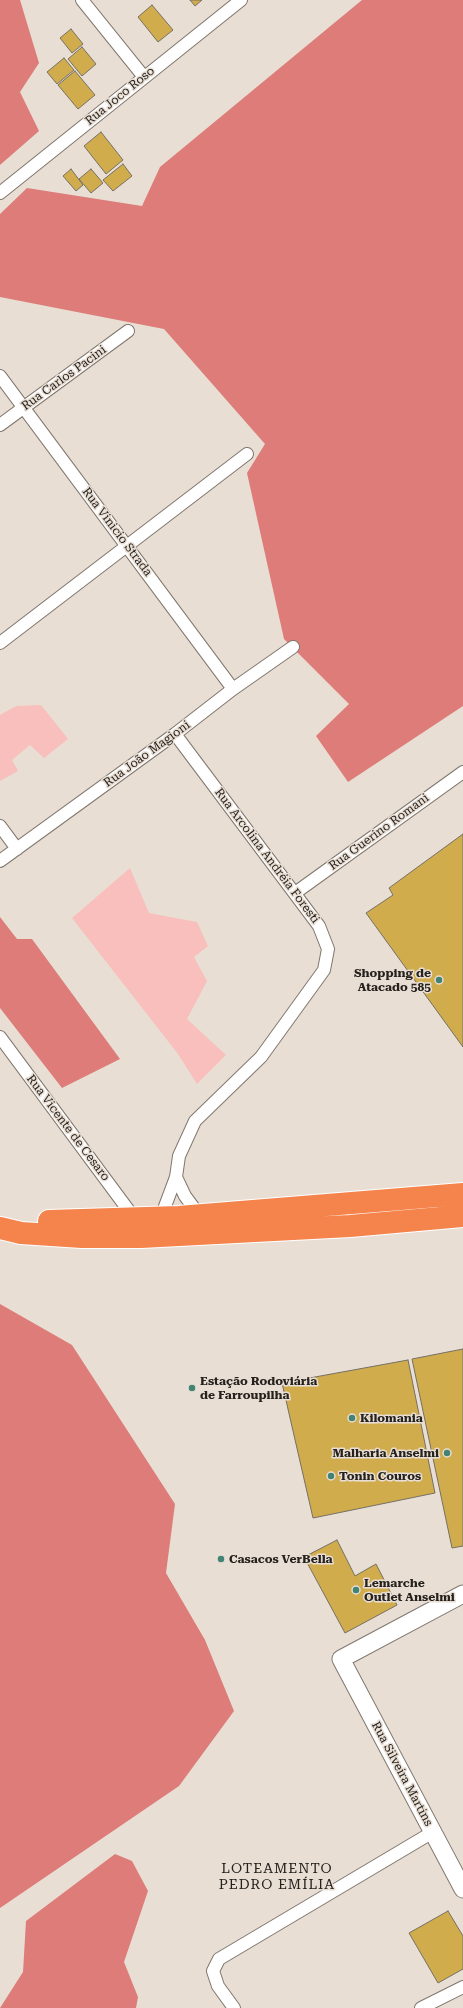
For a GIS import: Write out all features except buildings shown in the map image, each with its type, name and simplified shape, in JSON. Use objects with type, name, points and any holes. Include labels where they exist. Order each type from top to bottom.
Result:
[{"type":"highway","points":[[0,1224],[161,1218],[463,1194]]},
{"type":"highway","points":[[0,1228],[21,1233],[82,1237],[142,1237],[350,1226],[463,1216]]},
{"type":"street","points":[[82,0],[144,77]]},
{"type":"street","name":"Rua Joco Roso","points":[[0,193],[240,0]]},
{"type":"street","name":"Rua Carlos Pacini","points":[[0,425],[128,331]]},
{"type":"street","name":"Rua Vinicio Strada","points":[[0,376],[233,689]]},
{"type":"street","points":[[0,643],[128,547],[247,454]]},
{"type":"street","name":"Rua João Magioni","points":[[0,861],[175,734],[233,689],[293,647]]},
{"type":"street","name":"Rua Arcolina Andréia Foresti","points":[[161,1218],[176,1177],[179,1156],[195,1121],[261,1057],[324,970],[328,949],[319,926],[175,734]]},
{"type":"street","name":"Rua Guerino Romani","points":[[295,893],[463,772]]},
{"type":"street","points":[[0,826],[17,849]]},
{"type":"street","name":"Rua Vicente de Cesaro","points":[[0,1037],[135,1218]]},
{"type":"street","points":[[176,1177],[185,1196],[199,1215]]},
{"type":"street","name":"Rua Silveira Martins","points":[[463,1594],[341,1659],[463,1889]]},
{"type":"street","points":[[234,2008],[218,1986],[213,1972],[219,1959],[433,1832]]},
{"type":"street","points":[[421,2008],[463,1987]]},
{"type":"shaded area","points":[[0,0],[20,0],[39,63],[20,92],[39,131],[0,165]]},
{"type":"shaded area","points":[[362,0],[463,0],[463,706],[348,782],[316,736],[349,704],[284,639],[247,473],[265,444],[164,329],[0,297],[0,214],[27,188],[142,206],[160,167]]},
{"type":"shaded area","points":[[41,705],[68,739],[44,758],[30,745],[12,760],[18,771],[0,781],[0,715],[16,706]]},
{"type":"shaded area","points":[[130,868],[149,913],[197,922],[208,946],[194,957],[207,981],[187,1019],[226,1055],[197,1084],[178,1054],[72,918]]},
{"type":"shaded area","points":[[0,917],[17,939],[32,939],[120,1059],[62,1088],[0,1008]]},
{"type":"shaded area","points":[[0,1304],[72,1345],[175,1504],[166,1573],[205,1640],[234,1711],[179,1786],[0,1908]]},
{"type":"shaded area","points":[[115,1854],[132,1861],[148,1891],[124,1962],[138,1997],[136,2008],[0,2008],[23,1972],[26,1921]]},
{"type":"place","name":"Shopping de Atacado 585","points":[[439,980]]},
{"type":"place","name":"Estação Rodoviária de Farroupilha","points":[[192,1388]]},
{"type":"place","name":"Kilomania","points":[[352,1418]]},
{"type":"place","name":"Malharia Anselmi","points":[[447,1453]]},
{"type":"place","name":"Tonin Couros","points":[[331,1476]]},
{"type":"place","name":"Casacos VerBella","points":[[221,1559]]},
{"type":"place","name":"Lemarche Outlet Anselmi","points":[[356,1590]]},
{"type":"district","name":"LOTEAMENTO PEDRO EMÍLIA","points":[[277,1878]]}]
